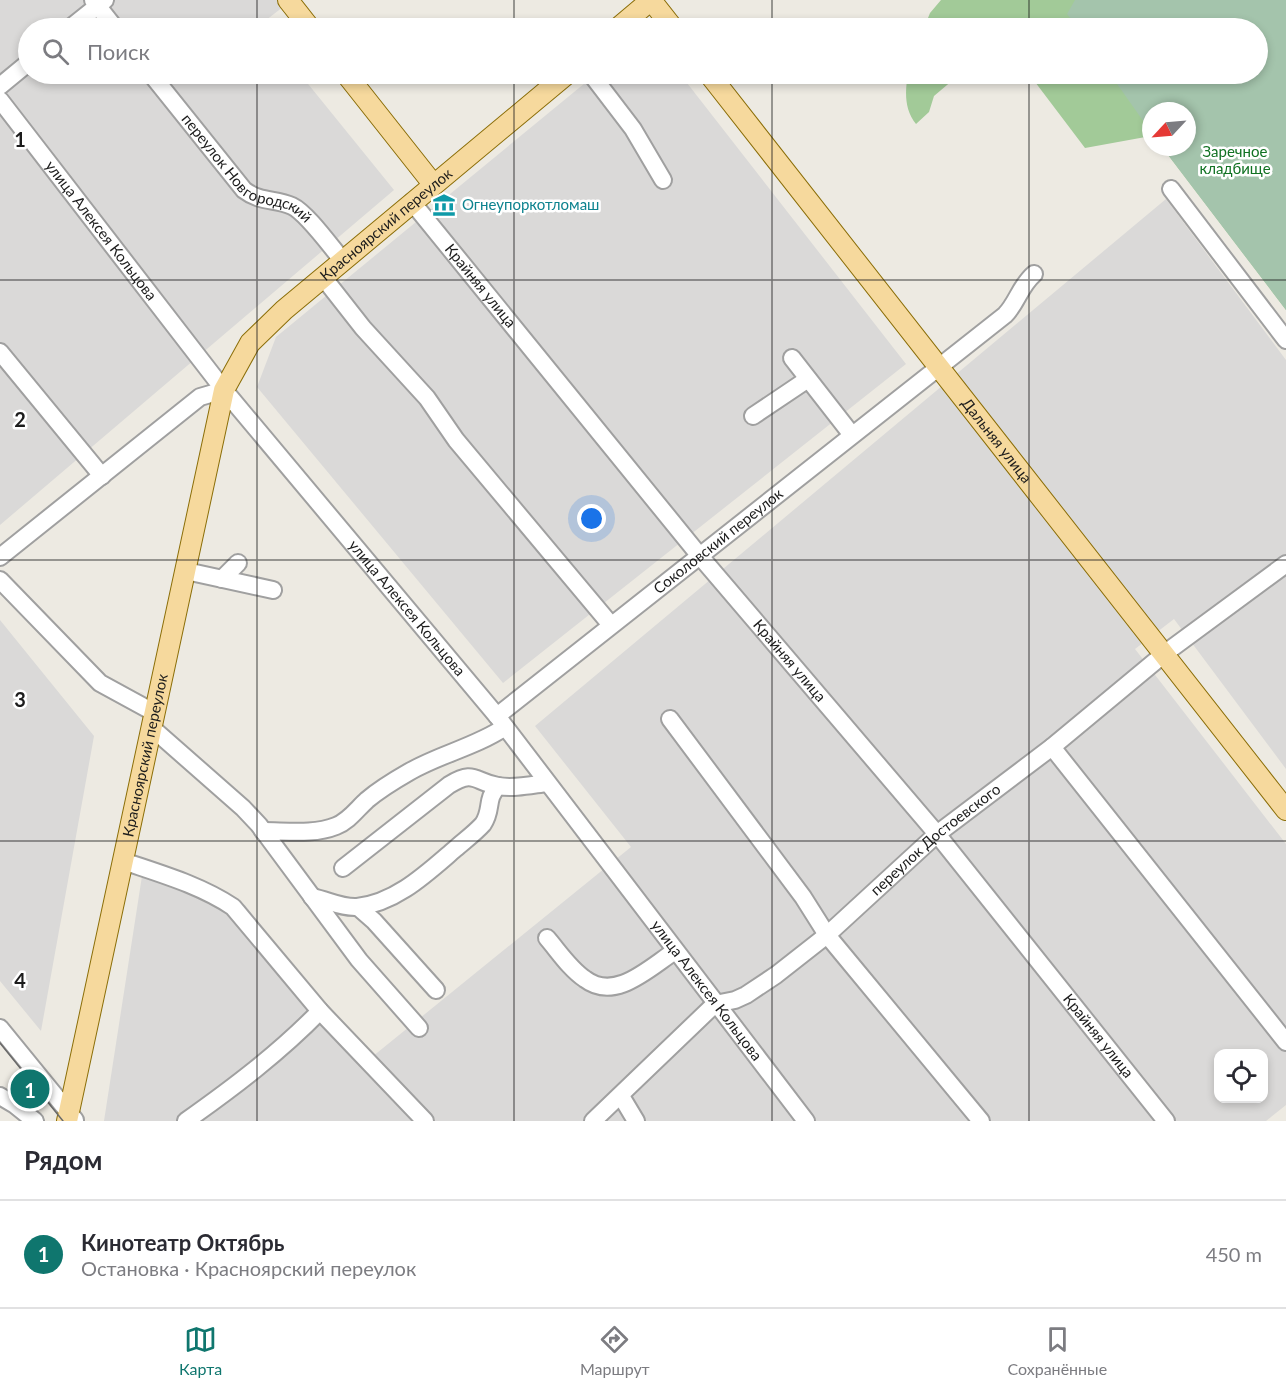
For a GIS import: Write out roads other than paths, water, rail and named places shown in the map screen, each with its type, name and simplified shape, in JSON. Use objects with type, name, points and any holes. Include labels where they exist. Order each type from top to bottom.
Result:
[{"type":"main road","points":[[288,0],[302,18]]},
{"type":"main road","points":[[630,18],[651,0],[665,18]]},
{"type":"main road","points":[[354,84],[433,184]]},
{"type":"main road","name":"Красноярский переулок","points":[[71,1118],[123,861],[224,390],[250,343],[284,310],[555,84]]},
{"type":"main road","name":"Дальняя улица","points":[[717,84],[1286,810]]},
{"type":"street","points":[[81,18],[98,2],[108,18]]},
{"type":"street","points":[[0,86],[18,71]]},
{"type":"street","name":"переулок Новгородский","points":[[159,84],[244,190],[254,197],[285,203],[297,208],[343,261]]},
{"type":"street","points":[[599,84],[633,129],[663,180]]},
{"type":"street","name":"улица Алексея Кольцова","points":[[0,100],[224,390],[501,722],[806,1121]]},
{"type":"street","points":[[1171,189],[1286,340]]},
{"type":"street","name":"Крайняя улица","points":[[412,202],[699,555],[937,834],[1166,1121]]},
{"type":"street","name":"Соколовский переулок","points":[[263,831],[309,831],[335,826],[345,821],[375,794],[399,778],[422,765],[486,738],[501,722],[611,625],[1005,315],[1013,307],[1022,286],[1034,274]]},
{"type":"street","points":[[323,277],[363,328],[427,398],[456,440],[611,625]]},
{"type":"street","points":[[0,352],[102,476]]},
{"type":"street","points":[[792,358],[852,435]]},
{"type":"street","points":[[753,416],[808,379]]},
{"type":"street","points":[[0,557],[200,397],[224,390]]},
{"type":"street","points":[[222,579],[238,563]]},
{"type":"street","name":"переулок Достоевского","points":[[593,1121],[715,1004],[735,1000],[757,988],[827,934],[937,834],[1052,747],[1164,654],[1285,566]]},
{"type":"street","points":[[186,571],[273,590]]},
{"type":"street","points":[[0,580],[100,683],[154,721],[243,808],[263,831],[359,960],[419,1028]]},
{"type":"street","points":[[670,718],[803,897],[827,934],[981,1121]]},
{"type":"street","points":[[1052,747],[1286,1042]]},
{"type":"street","points":[[458,750],[473,776],[494,792],[547,783]]},
{"type":"street","points":[[343,868],[449,785],[462,778],[473,776]]},
{"type":"street","points":[[312,897],[342,906],[358,907],[399,893],[427,873],[482,825],[494,792]]},
{"type":"street","points":[[123,861],[216,895],[233,907],[320,1011],[425,1121]]},
{"type":"street","points":[[358,907],[374,921],[436,990]]},
{"type":"street","points":[[547,938],[578,974],[586,981],[602,987],[620,986],[631,981],[675,951]]},
{"type":"street","points":[[186,1121],[261,1066],[320,1011]]},
{"type":"street","points":[[0,1028],[71,1118]]},
{"type":"street","points":[[0,1096],[35,1121]]},
{"type":"street","points":[[621,1096],[636,1121]]},
{"type":"tram line","points":[[0,1043],[63,1121]]},
{"type":"place","name":"Огнеупоркотломаш","points":[[444,205]]},
{"type":"place","name":"Кинотеатр Октябрь","points":[[30,1089]]},
{"type":"park label","name":"Заречное кладбище","points":[[1235,160]]}]
